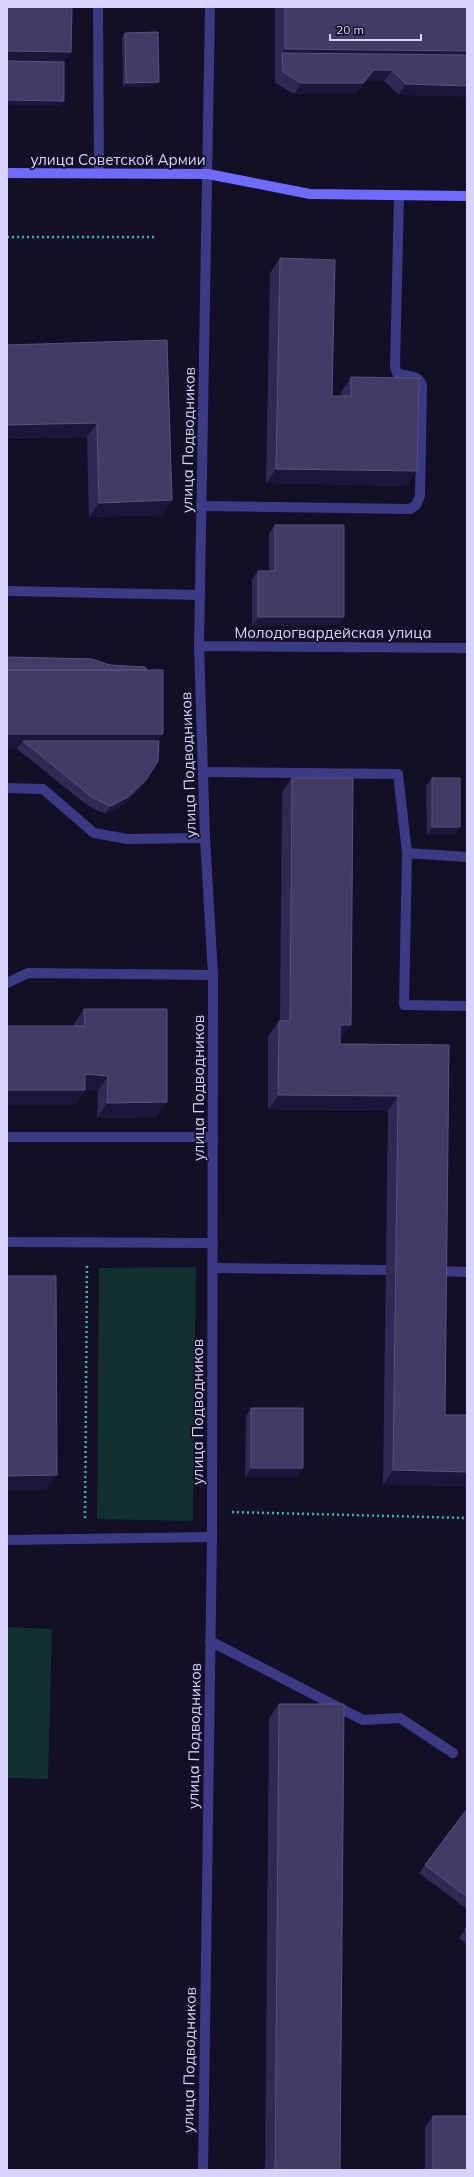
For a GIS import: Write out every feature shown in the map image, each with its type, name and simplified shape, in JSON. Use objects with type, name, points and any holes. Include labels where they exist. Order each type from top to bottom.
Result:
[{"type":"street","points":[[98,7],[99,174]]},
{"type":"street","name":"улица Подводников","points":[[203,2170],[212,1537],[213,975],[205,838],[199,646],[210,7]]},
{"type":"street","name":"улица Советской Армии","points":[[7,173],[208,174],[310,194],[467,196]]},
{"type":"street","points":[[201,506],[410,509],[416,505],[420,496],[422,385],[419,379],[414,376],[397,373],[395,367],[399,195]]},
{"type":"street","points":[[7,591],[200,596]]},
{"type":"street","name":"Молодогвардейская улица","points":[[199,646],[467,648]]},
{"type":"street","points":[[204,772],[398,774],[407,853],[404,1005],[467,1006]]},
{"type":"street","points":[[7,788],[43,789],[94,833],[127,840],[205,838]]},
{"type":"street","points":[[407,853],[467,857]]},
{"type":"street","points":[[7,983],[28,973],[213,975]]},
{"type":"street","points":[[7,1137],[213,1138]]},
{"type":"street","points":[[7,1242],[213,1243]]},
{"type":"street","points":[[213,1268],[386,1270]]},
{"type":"street","points":[[436,1270],[467,1272]]},
{"type":"street","points":[[7,1540],[212,1537]]},
{"type":"street","points":[[210,1641],[363,1720],[400,1718],[453,1753]]},
{"type":"path","points":[[7,236],[155,237]]},
{"type":"path","points":[[85,1539],[88,1242]]},
{"type":"path","points":[[211,1512],[467,1518]]},
{"type":"green space","points":[[196,1267],[193,1521],[97,1519],[99,1268]]},
{"type":"green space","points":[[7,1627],[52,1629],[48,1779],[7,1778]]},
{"type":"building","points":[[7,7],[72,7],[71,52],[7,51]]},
{"type":"building","points":[[285,7],[467,7],[467,51],[285,49]]},
{"type":"building","points":[[158,32],[159,82],[126,83],[125,33]]},
{"type":"building","points":[[282,53],[467,55],[467,86],[406,84],[392,70],[374,70],[363,83],[301,83],[283,72]]},
{"type":"building","points":[[7,61],[64,62],[64,101],[7,100]]},
{"type":"building","points":[[280,258],[335,260],[332,396],[351,396],[351,377],[419,378],[417,471],[276,469]]},
{"type":"building","points":[[167,340],[172,500],[99,503],[97,423],[7,425],[7,345]]},
{"type":"building","points":[[275,525],[344,525],[344,617],[258,617],[258,571],[275,571]]},
{"type":"building","points":[[7,657],[92,659],[110,665],[145,667],[147,670],[7,670]]},
{"type":"building","points":[[7,670],[163,670],[163,734],[7,734]]},
{"type":"building","points":[[23,741],[159,741],[158,761],[146,780],[128,797],[111,806],[93,798]]},
{"type":"building","points":[[292,778],[353,778],[351,1025],[340,1025],[340,1044],[449,1045],[445,1415],[467,1415],[467,1472],[393,1470],[398,1096],[278,1095],[279,1021],[290,1021]]},
{"type":"building","points":[[432,778],[460,778],[460,827],[432,827]]},
{"type":"building","points":[[84,1009],[167,1009],[167,1102],[107,1103],[108,1076],[85,1074],[85,1090],[7,1090],[7,1026],[85,1026]]},
{"type":"building","points":[[7,1276],[56,1276],[57,1475],[7,1476]]},
{"type":"building","points":[[251,1408],[303,1408],[303,1468],[251,1468]]},
{"type":"building","points":[[279,1704],[344,1704],[340,2170],[275,2170]]},
{"type":"building","points":[[467,1809],[467,1897],[425,1865]]},
{"type":"building","points":[[433,2116],[467,2116],[467,2170],[433,2170]]}]
